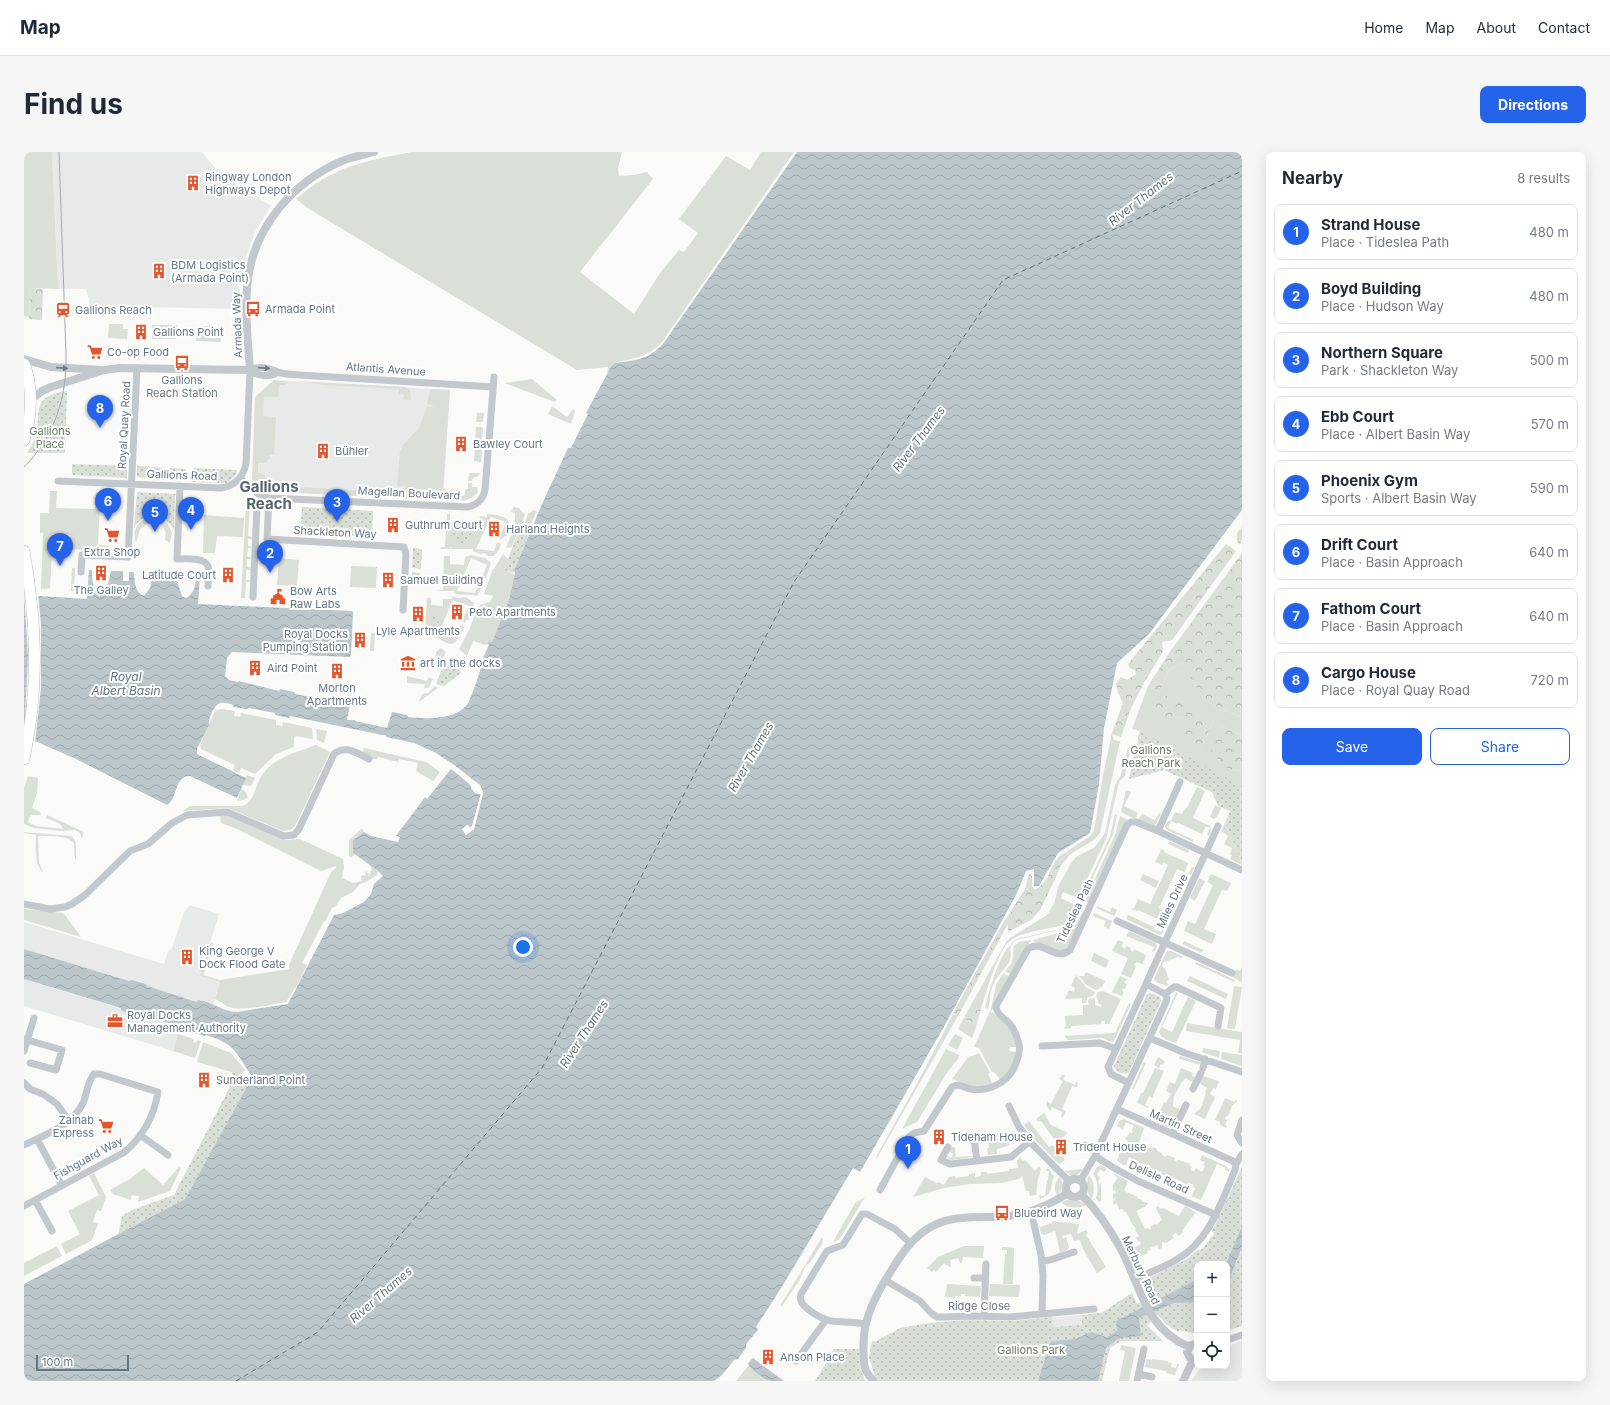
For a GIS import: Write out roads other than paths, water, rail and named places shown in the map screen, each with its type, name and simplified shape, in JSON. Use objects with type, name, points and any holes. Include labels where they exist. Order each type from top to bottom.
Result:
[{"type":"highway","points":[[24,364],[30,381],[28,426],[24,440]]},
{"type":"highway","points":[[24,551],[34,624],[35,671],[32,711],[24,759]]},
{"type":"street","name":"Armada Way","points":[[250,370],[247,309],[248,279],[254,251],[267,224],[285,200],[298,188],[321,172],[343,161],[374,152]]},
{"type":"street","name":"Atlantis Avenue","points":[[24,359],[51,367],[104,370],[137,368],[250,370],[256,367],[306,376],[493,387]]},
{"type":"street","name":"Royal Quay Road","points":[[81,572],[82,555],[128,557],[137,368]]},
{"type":"street","name":"Atlantis Avenue","points":[[30,400],[42,390],[104,370]]},
{"type":"street","points":[[240,478],[246,464],[250,370]]},
{"type":"street","name":"Magellan Boulevard","points":[[240,478],[258,494],[269,498],[472,506],[482,498],[485,490],[494,377]]},
{"type":"street","name":"Gallions Road","points":[[58,481],[227,487],[240,478]]},
{"type":"street","points":[[180,486],[177,559],[202,561],[207,564],[208,586]]},
{"type":"street","name":"Shackleton Way","points":[[269,498],[267,539],[404,547],[406,554],[403,610]]},
{"type":"street","points":[[253,597],[257,507]]},
{"type":"street","points":[[24,904],[50,909],[65,907],[72,904],[85,895],[130,851],[153,841],[172,823],[187,815],[227,812],[284,836],[294,835],[299,829],[334,754],[340,750],[346,749],[369,759]]},
{"type":"street","points":[[1180,782],[1158,831],[1242,870]]},
{"type":"street","name":"Tideslea Path","points":[[880,1190],[909,1137],[914,1133],[924,1131],[952,1087],[960,1085],[978,1090],[989,1088],[1004,1080],[1012,1072],[1016,1064],[1020,1047],[1014,1030],[1010,1024],[998,1014],[996,1008],[1028,949],[1033,946],[1040,946],[1059,955],[1066,954],[1070,950],[1127,825],[1131,822],[1136,822],[1158,831]]},
{"type":"street","name":"Miles Drive","points":[[1129,1083],[1111,1074],[1108,1071],[1108,1067],[1218,826]]},
{"type":"street","points":[[1117,921],[1232,972]]},
{"type":"street","points":[[1080,1181],[1096,1156],[1166,1002],[1167,998],[1165,994],[1146,984]]},
{"type":"street","points":[[1165,994],[1177,987],[1221,1008],[1218,1026]]},
{"type":"street","points":[[24,1051],[26,1039],[34,1018]]},
{"type":"street","points":[[1150,1038],[1205,1060],[1242,1072]]},
{"type":"street","points":[[26,1039],[62,1050],[56,1070],[30,1063]]},
{"type":"street","points":[[1042,1046],[1100,1043],[1116,1049]]},
{"type":"street","points":[[1193,1089],[1205,1060]]},
{"type":"street","name":"Fishguard Way","points":[[24,1206],[123,1153],[140,1135],[151,1116],[159,1091],[100,1074],[93,1074],[78,1112],[69,1121]]},
{"type":"street","points":[[24,1083],[27,1090],[43,1094],[57,1104],[69,1121],[24,1145]]},
{"type":"street","points":[[1172,1134],[1186,1105]]},
{"type":"street","points":[[1009,1106],[1019,1127],[1030,1141],[1069,1181]]},
{"type":"street","name":"Martin Street","points":[[1118,1109],[1233,1161],[1236,1164]]},
{"type":"street","points":[[1242,1120],[1237,1135],[1242,1143]]},
{"type":"street","points":[[140,1135],[168,1155]]},
{"type":"street","points":[[974,1138],[977,1161]]},
{"type":"street","points":[[37,1139],[60,1182],[60,1186]]},
{"type":"street","points":[[948,1147],[941,1160],[950,1164],[1011,1156],[1030,1141]]},
{"type":"street","points":[[1134,1279],[1177,1260],[1206,1233],[1216,1215],[1235,1170],[1236,1164],[1242,1154]]},
{"type":"street","name":"Delisle Road","points":[[1096,1156],[1138,1181],[1216,1215]]},
{"type":"street","points":[[1068,1193],[1073,1196],[1081,1194],[1084,1189],[1080,1181],[1076,1179],[1069,1181]]},
{"type":"street","points":[[1068,1193],[1067,1186],[1069,1181]]},
{"type":"street","points":[[874,1381],[866,1371],[865,1364],[866,1324],[872,1302],[899,1257],[910,1243],[928,1229],[950,1220],[965,1217],[1001,1217],[1031,1211],[1045,1206],[1068,1193]]},
{"type":"street","name":"Merbury Road","points":[[1081,1194],[1088,1201],[1112,1234],[1156,1323],[1168,1335],[1189,1347]]},
{"type":"street","points":[[35,1200],[52,1230]]},
{"type":"street","points":[[1031,1211],[1042,1261],[1042,1314]]},
{"type":"street","points":[[866,1324],[826,1320],[803,1305],[800,1297],[827,1251],[843,1245],[862,1214],[867,1214],[895,1229],[910,1243]]},
{"type":"street","points":[[1042,1261],[1050,1260],[1074,1252]]},
{"type":"street","points":[[984,1316],[986,1264]]},
{"type":"street","points":[[974,1278],[986,1278]]},
{"type":"street","name":"Ridge Close","points":[[885,1280],[920,1301],[931,1313],[937,1316],[1010,1317],[1094,1309]]},
{"type":"street","points":[[1083,1302],[1084,1310]]},
{"type":"street","points":[[796,1361],[813,1340],[826,1320]]},
{"type":"street","points":[[1230,1339],[1242,1335]]},
{"type":"street","points":[[1194,1344],[1189,1347],[1187,1352],[1188,1356],[1194,1359]]},
{"type":"street","points":[[1144,1349],[1138,1377],[1152,1377]]},
{"type":"street","points":[[1183,1381],[1194,1362]]},
{"type":"water","points":[[797,152],[1242,152],[1242,510],[1149,634],[1117,663],[1104,728],[1099,784],[1090,833],[1058,853],[1039,886],[1034,886],[1034,869],[1026,871],[1016,895],[941,1032],[860,1172],[853,1168],[756,1327],[758,1330],[746,1344],[746,1348],[738,1359],[734,1360],[722,1375],[714,1381],[24,1381],[24,1284],[185,1199],[251,1079],[251,1075],[233,1049],[216,1038],[190,1032],[189,1029],[138,1014],[129,1014],[121,1010],[121,1008],[24,979],[24,949],[129,981],[132,980],[146,984],[147,986],[197,1002],[198,1000],[208,1002],[232,1012],[288,1004],[334,915],[343,913],[364,902],[371,894],[374,884],[383,876],[353,853],[353,840],[364,832],[371,836],[398,842],[400,837],[396,836],[425,797],[427,799],[451,769],[468,782],[475,793],[481,794],[471,828],[467,825],[462,829],[466,835],[474,829],[483,793],[482,789],[454,765],[436,753],[414,743],[386,737],[386,735],[290,716],[289,718],[275,715],[275,713],[249,708],[233,707],[234,705],[222,703],[218,704],[212,712],[209,719],[209,725],[197,749],[197,754],[246,778],[237,798],[190,776],[181,779],[173,798],[167,805],[76,759],[24,736],[24,595],[87,599],[89,570],[92,570],[92,580],[95,589],[100,593],[103,592],[108,584],[111,571],[123,571],[123,581],[129,581],[129,572],[134,572],[138,592],[144,596],[150,588],[153,573],[178,574],[177,581],[182,596],[186,598],[191,594],[194,588],[196,582],[195,576],[200,575],[198,604],[352,611],[350,657],[232,652],[227,658],[225,676],[229,680],[279,691],[280,689],[294,692],[295,694],[350,705],[347,720],[355,720],[387,728],[392,712],[407,715],[408,717],[439,718],[461,711],[468,703],[484,659],[483,658],[489,645],[487,644],[488,641],[492,642],[509,600],[515,573],[514,571],[542,504],[568,448],[571,448],[588,414],[586,413],[611,367],[615,363],[635,360],[646,356],[663,344]]},
{"type":"water","points":[[1242,1226],[1242,1246],[1230,1277],[1230,1261],[1227,1261]]},
{"type":"water","points":[[1194,1282],[1194,1302],[1174,1303],[1139,1318],[1141,1336],[1119,1338],[1106,1348],[1098,1381],[1038,1381],[1051,1341],[1076,1339],[1091,1332],[1107,1337],[1117,1331],[1116,1321]]},
{"type":"water","points":[[753,1358],[784,1381],[771,1381],[758,1374],[748,1363]]},
{"type":"tram line","points":[[24,467],[35,455],[51,429],[61,400],[66,370],[59,152]]},
{"type":"place","name":"Ringway London Highways Depot","points":[[193,183]]},
{"type":"place","name":"BDM Logistics (Armada Point)","points":[[159,271]]},
{"type":"place","name":"Armada Point","points":[[253,309]]},
{"type":"place","name":"Gallions Reach","points":[[63,310]]},
{"type":"place","name":"Gallions Point","points":[[141,332]]},
{"type":"place","name":"Co-op Food","points":[[95,352]]},
{"type":"place","name":"Gallions Reach Station","points":[[182,363]]},
{"type":"place","name":"Cargo House","points":[[100,428]]},
{"type":"place","name":"Bawley Court","points":[[461,444]]},
{"type":"place","name":"Bühler","points":[[323,451]]},
{"type":"place","name":"Drift Court","points":[[108,521]]},
{"type":"place","name":"Northern Square","points":[[337,522]]},
{"type":"place","name":"Guthrum Court","points":[[393,525]]},
{"type":"place","name":"Harland Heights","points":[[494,529]]},
{"type":"place","name":"Ebb Court","points":[[191,530]]},
{"type":"place","name":"Phoenix Gym","points":[[155,532]]},
{"type":"place","name":"Extra Shop","points":[[112,535]]},
{"type":"place","name":"Fathom Court","points":[[60,566]]},
{"type":"place","name":"The Galley","points":[[101,573]]},
{"type":"place","name":"Boyd Building","points":[[270,573]]},
{"type":"place","name":"Latitude Court","points":[[228,575]]},
{"type":"place","name":"Samuel Building","points":[[388,580]]},
{"type":"place","name":"Bow Arts Raw Labs","points":[[278,597]]},
{"type":"place","name":"Peto Apartments","points":[[457,612]]},
{"type":"place","name":"Lyle Apartments","points":[[418,614]]},
{"type":"place","name":"Royal Docks Pumping Station","points":[[360,640]]},
{"type":"place","name":"art in the docks","points":[[408,663]]},
{"type":"place","name":"Aird Point","points":[[255,668]]},
{"type":"place","name":"Morton Apartments","points":[[337,671]]},
{"type":"place","name":"King George V Dock Flood Gate","points":[[187,957]]},
{"type":"place","name":"Royal Docks Management Authority","points":[[115,1021]]},
{"type":"place","name":"Sunderland Point","points":[[204,1080]]},
{"type":"place","name":"Zainab Express","points":[[106,1126]]},
{"type":"place","name":"Tideham House","points":[[939,1137]]},
{"type":"place","name":"Trident House","points":[[1061,1147]]},
{"type":"place","name":"Strand House","points":[[908,1169]]},
{"type":"place","name":"Bluebird Way","points":[[1002,1213]]},
{"type":"place","name":"Anson Place","points":[[768,1357]]},
{"type":"district","name":"Gallions Reach","points":[[269,496]]},
{"type":"water label","name":"River Thames","points":[[1141,199]]},
{"type":"water label","name":"River Thames","points":[[919,439]]},
{"type":"water label","name":"Royal Albert Basin","points":[[126,684]]},
{"type":"water label","name":"River Thames","points":[[751,757]]},
{"type":"water label","name":"River Thames","points":[[584,1034]]},
{"type":"water label","name":"River Thames","points":[[381,1295]]},
{"type":"park label","name":"Gallions Place","points":[[50,437]]},
{"type":"park label","name":"Gallions Reach Park","points":[[1151,756]]},
{"type":"park label","name":"Gallions Park","points":[[1031,1350]]}]
